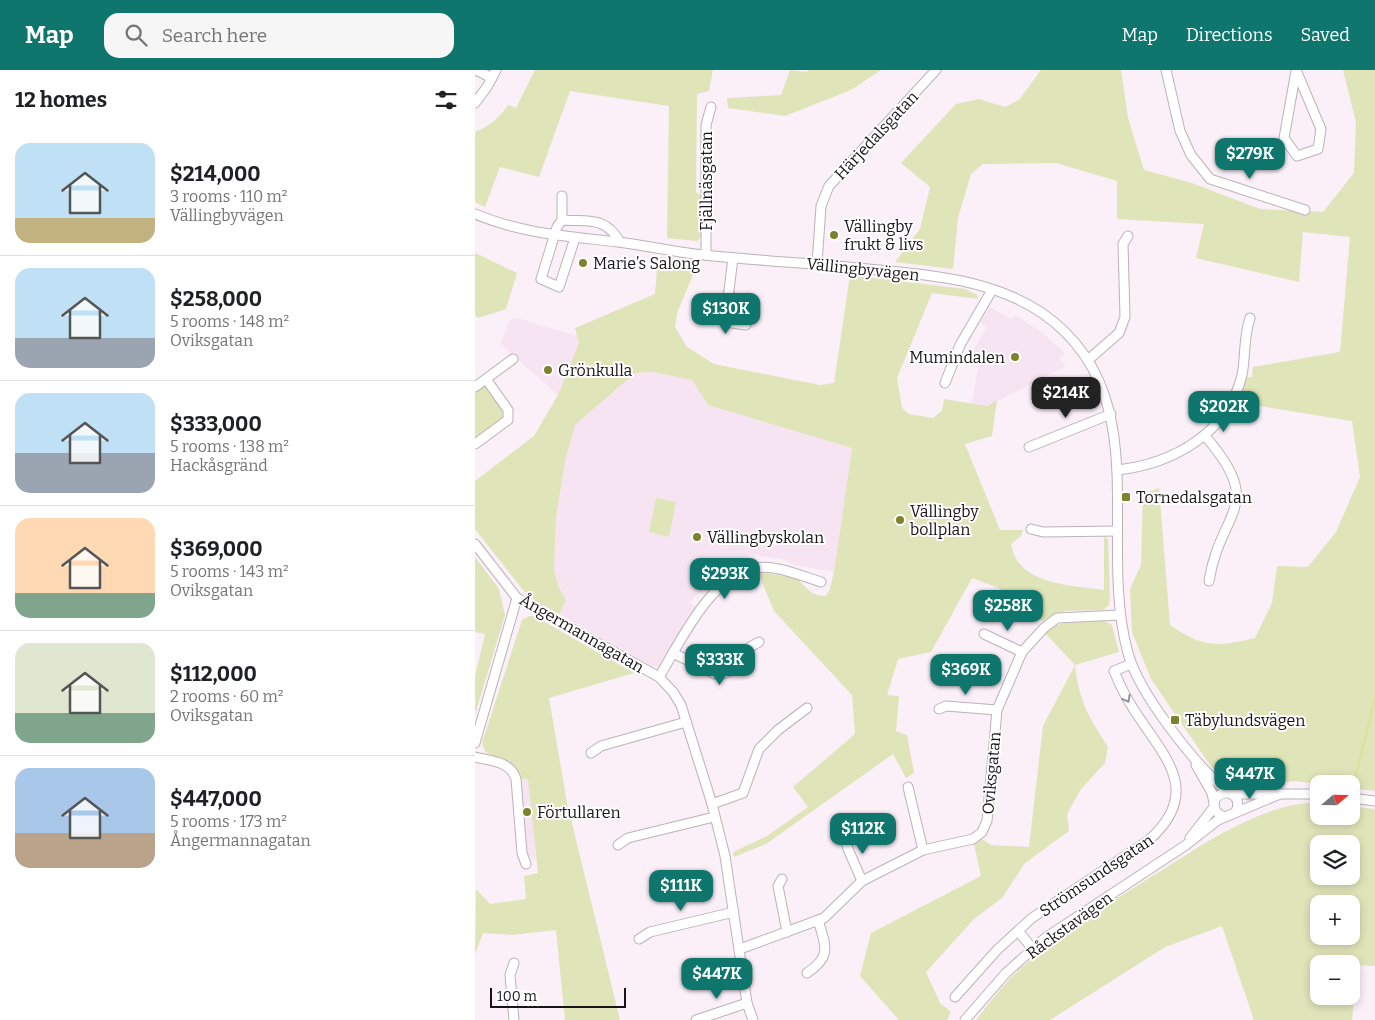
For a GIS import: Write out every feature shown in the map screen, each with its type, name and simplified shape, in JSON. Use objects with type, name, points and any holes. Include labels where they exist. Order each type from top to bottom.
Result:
[{"type":"street","points":[[475,103],[494,74],[476,70]]},
{"type":"street","name":"Härjedalsgatan","points":[[817,264],[821,206],[829,186],[936,70]]},
{"type":"street","points":[[1166,70],[1180,131],[1191,155],[1210,179],[1305,210]]},
{"type":"street","points":[[1296,70],[1321,129],[1318,148],[1297,156],[1284,138],[1296,70]]},
{"type":"street","name":"Fjällnäsgatan","points":[[706,255],[706,125],[711,107]]},
{"type":"street","points":[[563,196],[562,220],[541,279],[559,287],[575,238]]},
{"type":"street","name":"Vällingbyvägen","points":[[475,214],[493,221],[555,236],[620,242],[733,258],[817,264],[957,280],[1014,298],[1042,313],[1072,340],[1088,360],[1105,396],[1111,414],[1117,470],[1120,615],[1131,664],[1142,688],[1191,754],[1231,793]]},
{"type":"street","points":[[562,220],[604,223],[614,232],[620,242]]},
{"type":"street","points":[[1088,360],[1119,333],[1125,317],[1123,244],[1129,236]]},
{"type":"street","points":[[728,295],[733,258]]},
{"type":"street","points":[[945,383],[960,345],[992,290]]},
{"type":"street","points":[[1117,470],[1139,468],[1157,462],[1193,445],[1205,436],[1234,399],[1242,374],[1244,335],[1250,318]]},
{"type":"street","points":[[475,387],[513,359]]},
{"type":"street","points":[[475,444],[508,420],[508,410],[486,379]]},
{"type":"street","points":[[1029,447],[1111,414]]},
{"type":"street","points":[[1205,436],[1217,450],[1236,483],[1237,503],[1232,519],[1213,558],[1209,581]]},
{"type":"street","points":[[1031,529],[1043,532],[1117,531]]},
{"type":"street","name":"Ångermannagatan","points":[[475,544],[517,598],[659,677],[673,692],[686,722],[712,804],[725,856],[747,1003],[753,1020]]},
{"type":"street","points":[[659,677],[699,610],[732,576],[745,570],[762,568],[783,570],[821,582]]},
{"type":"street","points":[[475,743],[517,598]]},
{"type":"street","name":"Oviksgatan","points":[[740,949],[824,918],[862,881],[923,850],[973,839],[982,832],[987,821],[997,710],[1022,652],[1044,628],[1057,618],[1120,615]]},
{"type":"street","points":[[985,634],[1022,652]]},
{"type":"street","points":[[673,652],[715,674],[723,674],[730,670],[750,647],[759,642]]},
{"type":"street","name":"Strömsundsgatan","points":[[955,997],[1032,918],[1149,840],[1164,827],[1174,807],[1176,790],[1168,759],[1131,706],[1114,671],[1131,664]]},
{"type":"street","name":"Oviksgatan","points":[[939,709],[946,706],[997,710]]},
{"type":"street","points":[[712,804],[743,793],[759,750],[778,730],[807,708]]},
{"type":"street","points":[[591,753],[601,746],[686,722]]},
{"type":"street","name":"Vällingbyvägen","points":[[1191,754],[1211,793],[1214,805]]},
{"type":"street","points":[[475,757],[505,765],[513,771],[516,779],[522,853],[527,864]]},
{"type":"street","points":[[907,787],[923,850]]},
{"type":"street","points":[[1280,794],[1225,817],[1219,814],[1214,805],[1221,793],[1310,794]]},
{"type":"street","points":[[1231,793],[1238,800],[1236,812]]},
{"type":"street","points":[[1360,799],[1375,801]]},
{"type":"street","name":"Råckstavägen","points":[[1186,845],[1214,805]]},
{"type":"street","points":[[618,846],[628,838],[714,817]]},
{"type":"street","name":"Råckstavägen","points":[[965,1020],[1006,973],[1045,938],[1225,817]]},
{"type":"street","points":[[845,835],[848,849],[862,881]]},
{"type":"street","points":[[781,879],[778,886],[787,932]]},
{"type":"street","points":[[639,939],[650,932],[734,912]]},
{"type":"street","points":[[807,974],[821,964],[825,952],[818,920]]},
{"type":"street","points":[[1018,931],[1033,949]]},
{"type":"street","points":[[514,963],[510,975],[514,1020]]},
{"type":"street","points":[[696,1020],[747,1003]]},
{"type":"shaded area","name":"Mumindalen","points":[[990,307],[1011,319],[1015,315],[1040,331],[1065,353],[1059,358],[1066,366],[988,406],[972,403],[978,367],[971,365],[970,355],[987,327],[980,322]]},
{"type":"shaded area","name":"Grönkulla","points":[[516,318],[578,336],[579,343],[558,395],[500,344],[510,320]]},
{"type":"shaded area","name":"Vällingbyskolan","points":[[653,372],[692,380],[708,405],[852,448],[834,572],[795,565],[783,559],[750,555],[728,564],[690,602],[696,607],[662,665],[653,667],[560,614],[566,600],[558,586],[554,568],[556,519],[565,461],[575,425],[635,373]]},
{"type":"shaded area","name":"Förtullaren","points":[[528,778],[536,861],[526,854],[520,779]]},
{"type":"green space","points":[[535,70],[713,70],[709,91],[697,94],[696,192],[703,197],[702,236],[697,241],[667,238],[669,106],[570,91],[539,177],[500,167],[485,207],[475,202],[475,132],[494,121],[508,105],[516,108]]},
{"type":"green space","points":[[790,70],[807,72],[808,70],[881,70],[851,90],[785,116],[728,108],[727,98],[781,95]]},
{"type":"green space","points":[[1041,70],[1121,70],[1128,118],[1144,170],[1192,183],[1260,209],[1323,212],[1354,173],[1356,122],[1343,70],[1375,70],[1375,791],[1360,789],[1360,775],[1310,775],[1310,783],[1294,781],[1243,789],[1226,782],[1210,765],[1151,679],[1132,632],[1130,589],[1141,565],[1143,494],[1159,488],[1170,625],[1201,642],[1220,644],[1255,638],[1272,603],[1277,566],[1308,567],[1336,532],[1360,477],[1352,421],[1235,402],[1245,378],[1252,377],[1253,367],[1340,352],[1350,237],[1303,232],[1299,282],[1196,258],[1204,224],[1117,219],[1117,181],[1056,163],[983,164],[971,174],[958,218],[953,269],[895,262],[920,229],[930,187],[901,163],[956,104],[979,99],[1005,107],[1019,100]]},
{"type":"green space","points":[[475,253],[517,273],[506,309],[478,318],[475,315]]},
{"type":"green space","points":[[658,257],[699,261],[677,313],[675,327],[687,347],[714,364],[820,385],[834,383],[850,275],[965,289],[977,295],[978,299],[932,293],[897,378],[902,408],[909,414],[933,418],[942,411],[944,399],[988,406],[997,400],[992,436],[965,444],[1000,530],[1023,530],[1021,536],[1011,544],[1015,558],[1023,568],[1034,575],[1062,584],[1104,590],[1104,537],[1108,539],[1110,597],[1109,605],[1103,610],[1064,611],[1043,621],[999,588],[972,578],[931,652],[898,659],[887,695],[899,696],[896,731],[907,735],[914,773],[906,778],[893,754],[766,844],[734,857],[733,852],[767,836],[808,807],[793,787],[855,734],[852,695],[774,611],[758,572],[797,578],[816,595],[826,596],[830,589],[834,572],[852,448],[708,405],[692,380],[653,372],[635,373],[575,425],[565,461],[556,519],[554,568],[558,586],[566,600],[560,614],[535,601],[523,590],[475,529],[475,481],[534,436],[558,395],[579,343],[575,328],[655,294]]},
{"type":"green space","points":[[487,384],[505,409],[505,419],[475,441],[475,393]]},
{"type":"green space","points":[[656,498],[676,502],[669,537],[649,532]]},
{"type":"green space","points":[[475,557],[499,589],[505,615],[475,715],[475,676],[485,634],[475,632]]},
{"type":"green space","points":[[529,616],[534,616],[634,673],[549,698],[567,803],[620,1020],[565,1020],[556,930],[512,935],[483,933],[475,954],[476,889],[490,904],[526,899],[524,876],[538,873],[528,779],[520,779],[510,764],[489,754],[482,743],[522,620]]},
{"type":"green space","points":[[1103,620],[1112,625],[1119,652],[1075,665],[1044,632],[1058,625],[1072,622]]},
{"type":"green space","points":[[1075,665],[1079,689],[1086,709],[1108,747],[1105,763],[1081,789],[1067,814],[1069,831],[1025,863],[1002,898],[974,919],[926,972],[940,1003],[951,1012],[947,1020],[899,1020],[860,976],[871,933],[981,876],[974,844],[982,839],[991,845],[1029,847],[1043,726]]},
{"type":"green space","points":[[1310,803],[1310,825],[1360,825],[1360,807],[1375,809],[1375,966],[1360,965],[1360,955],[1310,955],[1310,1005],[1353,1005],[1352,1020],[1254,1020],[1222,926],[1165,947],[1050,1020],[976,1020],[1020,969],[1091,915],[1230,829],[1260,815],[1290,806]]},
{"type":"waterway","points":[[1356,775],[1375,698]]},
{"type":"place","name":"Vällingby frukt & livs","points":[[834,235]]},
{"type":"place","name":"Marie’s Salong","points":[[583,263]]},
{"type":"place","name":"Mumindalen","points":[[1015,357]]},
{"type":"place","name":"Grönkulla","points":[[548,370]]},
{"type":"place","name":"Tornedalsgatan","points":[[1126,497]]},
{"type":"place","name":"Vällingby bollplan","points":[[900,520]]},
{"type":"place","name":"Vällingbyskolan","points":[[697,537]]},
{"type":"place","name":"Täbylundsvägen","points":[[1175,720]]},
{"type":"place","name":"Förtullaren","points":[[527,812]]}]
